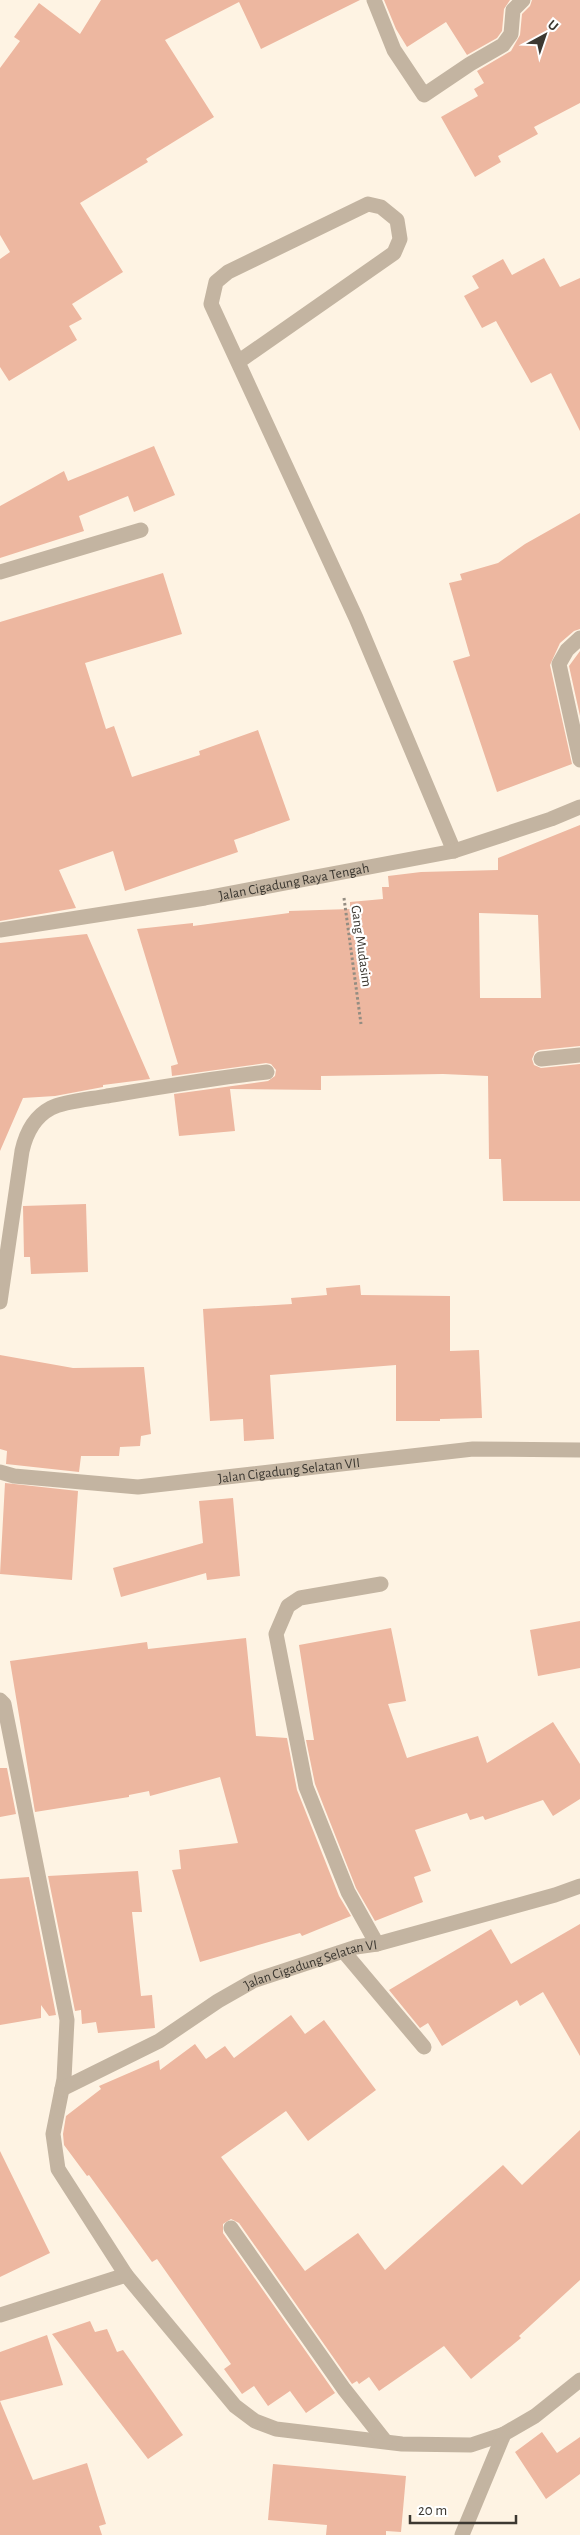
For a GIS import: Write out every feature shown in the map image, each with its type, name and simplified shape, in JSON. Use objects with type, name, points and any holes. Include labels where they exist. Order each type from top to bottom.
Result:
[{"type":"street","points":[[374,0],[394,50],[424,95],[470,64],[503,45],[511,34],[513,10],[523,0]]},
{"type":"street","points":[[238,362],[394,253],[400,239],[398,220],[381,207],[368,204],[228,272],[216,282],[211,304],[356,618],[454,851]]},
{"type":"street","points":[[0,572],[140,530]]},
{"type":"street","points":[[580,638],[566,650],[559,664],[580,760]]},
{"type":"street","name":"Jalan Cigadung Raya Tengah","points":[[0,930],[205,898],[454,851],[580,807]]},
{"type":"street","points":[[542,1059],[580,1055]]},
{"type":"street","points":[[0,1302],[22,1151],[26,1136],[34,1122],[52,1107],[221,1077],[267,1072]]},
{"type":"street","name":"Jalan Cigadung Selatan VII","points":[[0,1472],[14,1476],[138,1487],[474,1450],[580,1450]]},
{"type":"street","points":[[377,1944],[348,1892],[306,1787],[276,1634],[288,1606],[300,1598],[381,1584]]},
{"type":"street","points":[[0,1700],[4,1704],[67,2020],[62,2089],[52,2134],[58,2168],[126,2275],[235,2406],[255,2421],[276,2429],[385,2442],[471,2445],[504,2434],[535,2416],[580,2380]]},
{"type":"street","name":"Jalan Cigadung Selatan VI","points":[[62,2089],[159,2041],[218,2001],[253,1981],[356,1947],[377,1944],[555,1895],[580,1886]]},
{"type":"street","points":[[344,1952],[424,2047]]},
{"type":"street","points":[[232,2228],[344,2389],[385,2442]]},
{"type":"street","points":[[0,2315],[126,2275]]},
{"type":"street","points":[[462,2535],[504,2434]]},
{"type":"path","name":"Gang Mudasim","points":[[341,872],[361,1024]]},
{"type":"building","points":[[101,0],[360,0],[261,49],[239,2],[165,40],[214,117],[146,159],[148,162],[80,203],[123,272],[72,304],[82,319],[69,326],[77,340],[9,381],[0,367],[0,259],[10,252],[0,235],[0,68],[20,41],[14,37],[39,3],[80,34]]},
{"type":"building","points":[[384,0],[510,0],[504,9],[502,31],[497,38],[467,55],[446,22],[407,47],[396,29]]},
{"type":"building","points":[[532,0],[580,0],[580,103],[534,127],[538,134],[498,156],[501,162],[475,177],[441,117],[478,96],[474,89],[484,83],[477,71],[511,51],[520,35],[522,14],[530,6]]},
{"type":"building","points":[[544,258],[560,287],[580,278],[580,431],[551,373],[531,383],[496,321],[482,328],[464,296],[479,288],[472,276],[503,259],[512,275]]},
{"type":"building","points":[[154,446],[175,495],[134,512],[128,496],[79,516],[84,531],[0,558],[0,506],[64,471],[68,481]]},
{"type":"building","points":[[580,513],[580,629],[574,631],[560,643],[550,665],[572,764],[497,792],[453,661],[470,656],[449,583],[462,580],[460,574],[498,563],[525,544]]},
{"type":"building","points":[[163,573],[182,634],[85,663],[106,729],[114,726],[132,777],[200,755],[199,751],[258,730],[290,820],[234,840],[238,852],[125,891],[113,851],[59,870],[76,908],[0,921],[0,622]]},
{"type":"building","points":[[580,651],[580,716],[569,666]]},
{"type":"building","points":[[580,825],[580,1046],[540,1050],[535,1052],[532,1059],[534,1065],[541,1068],[580,1064],[580,1201],[503,1201],[501,1159],[489,1159],[488,1076],[443,1074],[321,1076],[321,1090],[230,1089],[235,1131],[179,1136],[174,1094],[268,1081],[275,1076],[276,1070],[271,1064],[266,1063],[172,1076],[171,1066],[178,1064],[137,929],[193,923],[193,926],[289,913],[289,911],[350,909],[350,902],[383,899],[382,887],[389,887],[388,876],[421,872],[498,870],[498,858]],"holes":[[[479,913],[538,915],[541,998],[480,998]]]},
{"type":"building","points":[[87,934],[150,1079],[103,1085],[103,1087],[55,1096],[23,1098],[0,1151],[0,943]]},
{"type":"building","points":[[86,1204],[88,1272],[31,1274],[30,1257],[24,1257],[23,1206]]},
{"type":"building","points":[[360,1285],[361,1295],[450,1296],[450,1351],[479,1350],[482,1418],[440,1419],[440,1421],[396,1421],[396,1365],[270,1375],[274,1439],[244,1441],[243,1419],[210,1421],[203,1309],[292,1304],[291,1298],[327,1295],[326,1288]]},
{"type":"building","points":[[0,1355],[73,1368],[144,1367],[151,1434],[141,1436],[140,1446],[120,1447],[119,1456],[81,1456],[79,1472],[6,1464],[7,1451],[0,1449]]},
{"type":"building","points":[[5,1483],[78,1491],[72,1580],[0,1574]]},
{"type":"building","points":[[233,1498],[240,1576],[207,1580],[206,1573],[121,1597],[113,1568],[203,1543],[199,1501]]},
{"type":"building","points":[[580,1621],[580,1668],[538,1676],[530,1630]]},
{"type":"building","points":[[391,1628],[406,1701],[388,1704],[407,1758],[478,1736],[487,1763],[553,1722],[580,1764],[580,1799],[553,1816],[543,1800],[485,1820],[483,1816],[470,1820],[467,1813],[415,1830],[431,1871],[414,1877],[423,1902],[375,1921],[356,1888],[315,1784],[306,1740],[314,1740],[299,1645]]},
{"type":"building","points":[[246,1638],[256,1736],[287,1738],[297,1790],[339,1896],[351,1916],[302,1936],[300,1933],[200,1962],[172,1870],[181,1869],[179,1850],[238,1843],[220,1777],[150,1796],[149,1791],[129,1795],[129,1797],[35,1812],[10,1661],[147,1642],[148,1649]]},
{"type":"building","points":[[0,1768],[7,1768],[16,1814],[0,1817]]},
{"type":"building","points":[[138,1871],[142,1912],[132,1912],[141,1996],[152,1995],[155,2028],[98,2033],[96,2022],[82,2024],[81,2010],[75,2011],[48,1876]]},
{"type":"building","points":[[29,1877],[56,2015],[49,2016],[41,2005],[41,2018],[0,2025],[0,1879]]},
{"type":"building","points":[[580,1924],[580,2056],[543,1992],[520,2006],[517,2000],[442,2046],[428,2023],[420,2028],[389,1990],[491,1929],[511,1964]]},
{"type":"building","points":[[291,2015],[305,2034],[324,2020],[376,2090],[308,2141],[286,2111],[221,2157],[305,2271],[358,2233],[385,2270],[503,2165],[522,2185],[580,2130],[580,2280],[519,2336],[521,2338],[471,2379],[444,2346],[379,2391],[369,2377],[359,2384],[357,2381],[352,2384],[239,2223],[231,2219],[223,2224],[223,2233],[335,2393],[306,2413],[290,2391],[268,2406],[254,2386],[242,2394],[224,2369],[231,2364],[157,2259],[152,2262],[89,2175],[87,2176],[64,2145],[63,2134],[66,2116],[101,2089],[99,2086],[159,2060],[160,2070],[195,2044],[206,2059],[225,2046],[234,2058]]},
{"type":"building","points":[[0,2151],[50,2253],[0,2277]]},
{"type":"building","points":[[90,2321],[95,2332],[107,2329],[117,2352],[123,2350],[183,2435],[148,2459],[52,2334]]},
{"type":"building","points":[[47,2335],[63,2385],[0,2401],[0,2352]]},
{"type":"building","points":[[0,2401],[33,2480],[87,2463],[106,2524],[99,2526],[102,2535],[0,2535]]},
{"type":"building","points":[[542,2432],[557,2453],[580,2437],[580,2474],[546,2499],[515,2452]]},
{"type":"building","points":[[273,2464],[406,2476],[401,2532],[386,2531],[386,2535],[326,2535],[327,2525],[268,2520]]}]
